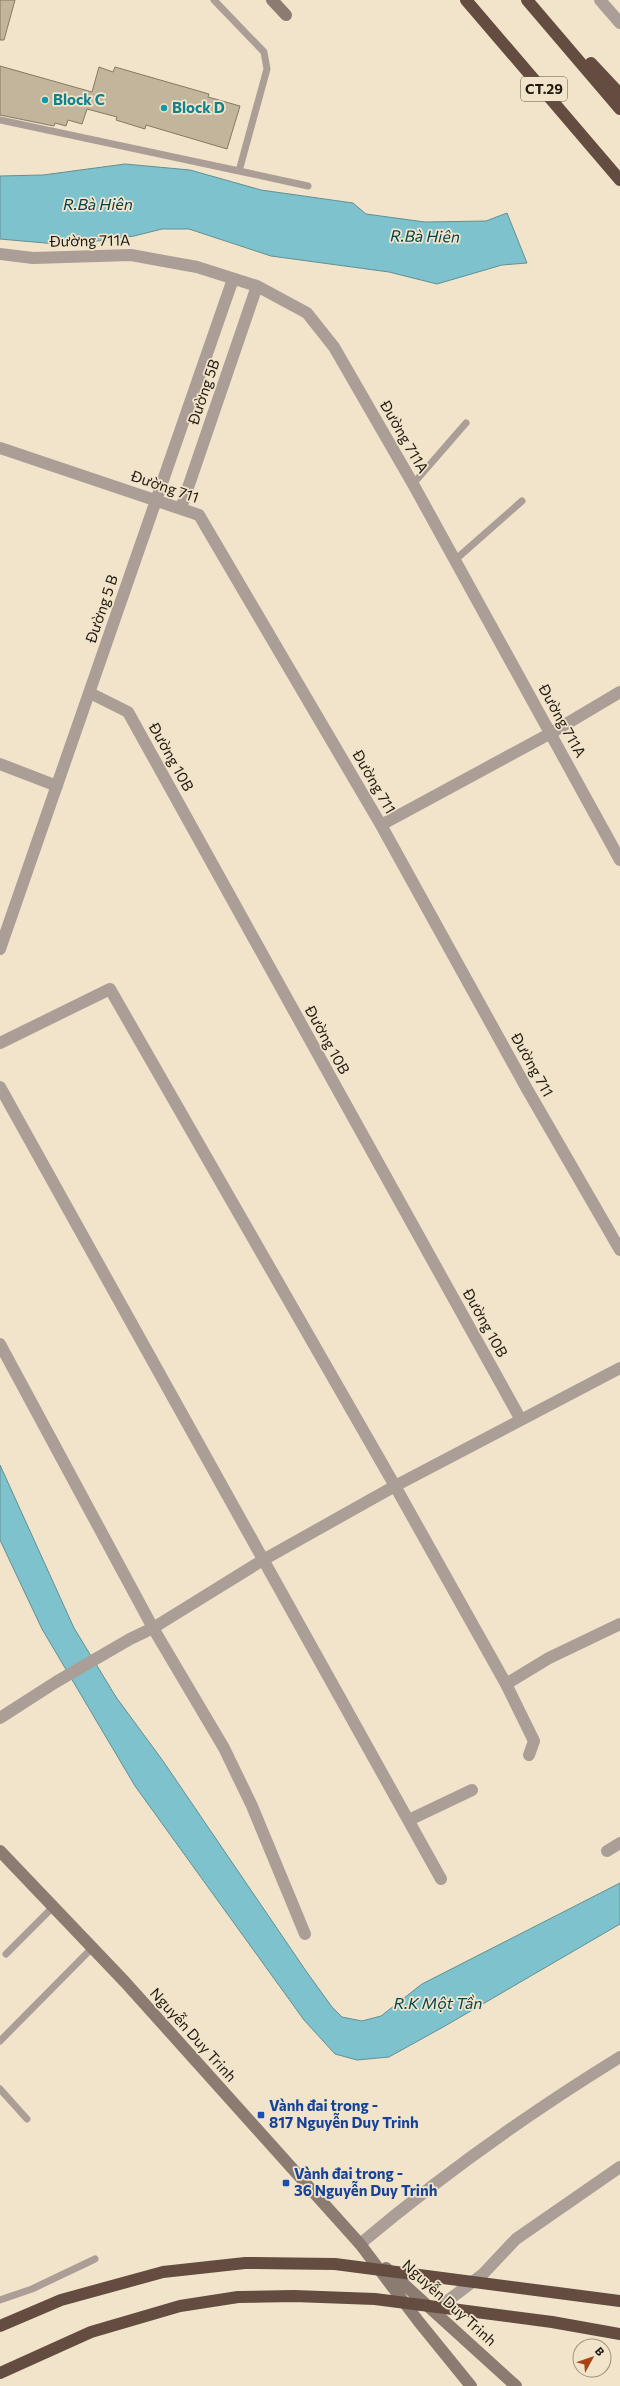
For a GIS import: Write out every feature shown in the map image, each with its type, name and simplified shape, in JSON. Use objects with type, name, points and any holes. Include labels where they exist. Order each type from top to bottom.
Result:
[{"type":"highway","name":"CT.29","points":[[466,0],[620,180]]},
{"type":"highway","name":"CT.29","points":[[527,0],[620,108]]},
{"type":"highway","points":[[533,0],[620,94]]},
{"type":"highway","points":[[0,2326],[61,2300],[163,2272],[245,2263],[335,2264],[620,2301]]},
{"type":"highway","points":[[0,2373],[91,2332],[180,2306],[238,2297],[294,2296],[375,2299],[552,2322],[620,2334]]},
{"type":"main road","points":[[272,0],[286,15]]},
{"type":"main road","name":"Nguyễn Duy Trinh","points":[[0,1851],[92,1948],[360,2244],[419,2322],[471,2386]]},
{"type":"main road","name":"Nguyễn Duy Trinh","points":[[360,2244],[516,2386]]},
{"type":"street","points":[[600,0],[620,22]]},
{"type":"street","name":"Đường 711A","points":[[0,254],[33,258],[131,255],[197,267],[257,286],[307,313],[334,347],[413,484],[620,860]]},
{"type":"street","name":"Đường 5 B","points":[[0,949],[233,279]]},
{"type":"street","name":"Đường 5B","points":[[181,508],[257,286]]},
{"type":"street","name":"Đường 711","points":[[0,448],[199,515],[381,825],[527,1089],[620,1250]]},
{"type":"street","points":[[381,825],[551,733],[620,692]]},
{"type":"street","name":"Đường 10B","points":[[90,693],[128,712],[521,1420]]},
{"type":"street","points":[[0,764],[57,786]]},
{"type":"street","points":[[0,1043],[110,989],[395,1486],[506,1684],[534,1741],[529,1755]]},
{"type":"street","points":[[0,1088],[441,1879]]},
{"type":"street","points":[[0,1344],[153,1628],[224,1748],[252,1806],[305,1934]]},
{"type":"street","points":[[0,1718],[56,1682],[130,1639],[153,1628],[262,1560],[395,1486],[620,1368]]},
{"type":"street","points":[[506,1684],[549,1658],[620,1624]]},
{"type":"street","points":[[409,1820],[472,1790]]},
{"type":"street","points":[[607,1851],[620,1843]]},
{"type":"street","points":[[360,2244],[418,2195],[564,2092],[620,2057]]},
{"type":"street","points":[[434,2311],[483,2274],[516,2239],[620,2167]]},
{"type":"lane","points":[[214,0],[264,52],[267,61],[267,69],[239,171]]},
{"type":"lane","points":[[0,120],[308,186]]},
{"type":"lane","points":[[413,484],[466,423]]},
{"type":"lane","points":[[455,560],[522,501]]},
{"type":"lane","points":[[6,1954],[54,1907]]},
{"type":"lane","points":[[0,2041],[92,1948]]},
{"type":"lane","points":[[0,2089],[27,2119]]},
{"type":"lane","points":[[0,2300],[32,2289],[95,2259]]},
{"type":"water","name":"R.Bà Hiên","points":[[125,164],[190,170],[261,190],[353,203],[366,214],[425,222],[486,221],[507,213],[527,263],[502,265],[437,284],[389,272],[271,256],[189,229],[162,229],[134,236],[68,245],[0,239],[0,176],[43,175]]},
{"type":"water","name":"R.K Một Tần","points":[[0,1465],[74,1628],[116,1697],[163,1761],[306,1971],[332,2007],[342,2017],[362,2021],[381,2016],[422,1984],[620,1883],[620,1924],[389,2057],[357,2060],[335,2054],[304,2020],[135,1786],[42,1629],[0,1540]]},
{"type":"building","points":[[0,0],[15,0],[4,40],[0,40]]},
{"type":"building","name":"Block D","points":[[0,66],[92,92],[99,67],[113,72],[115,67],[209,94],[208,97],[240,106],[227,149],[146,125],[145,129],[116,120],[117,117],[87,109],[82,124],[68,120],[66,126],[55,123],[54,126],[0,115]]},
{"type":"place","name":"Block C","points":[[45,100]]},
{"type":"place","name":"Block D","points":[[164,108]]},
{"type":"place","name":"Vành đai trong - 817 Nguyễn Duy Trinh","points":[[261,2115]]},
{"type":"place","name":"Vành đai trong - 36 Nguyễn Duy Trinh","points":[[286,2183]]}]
